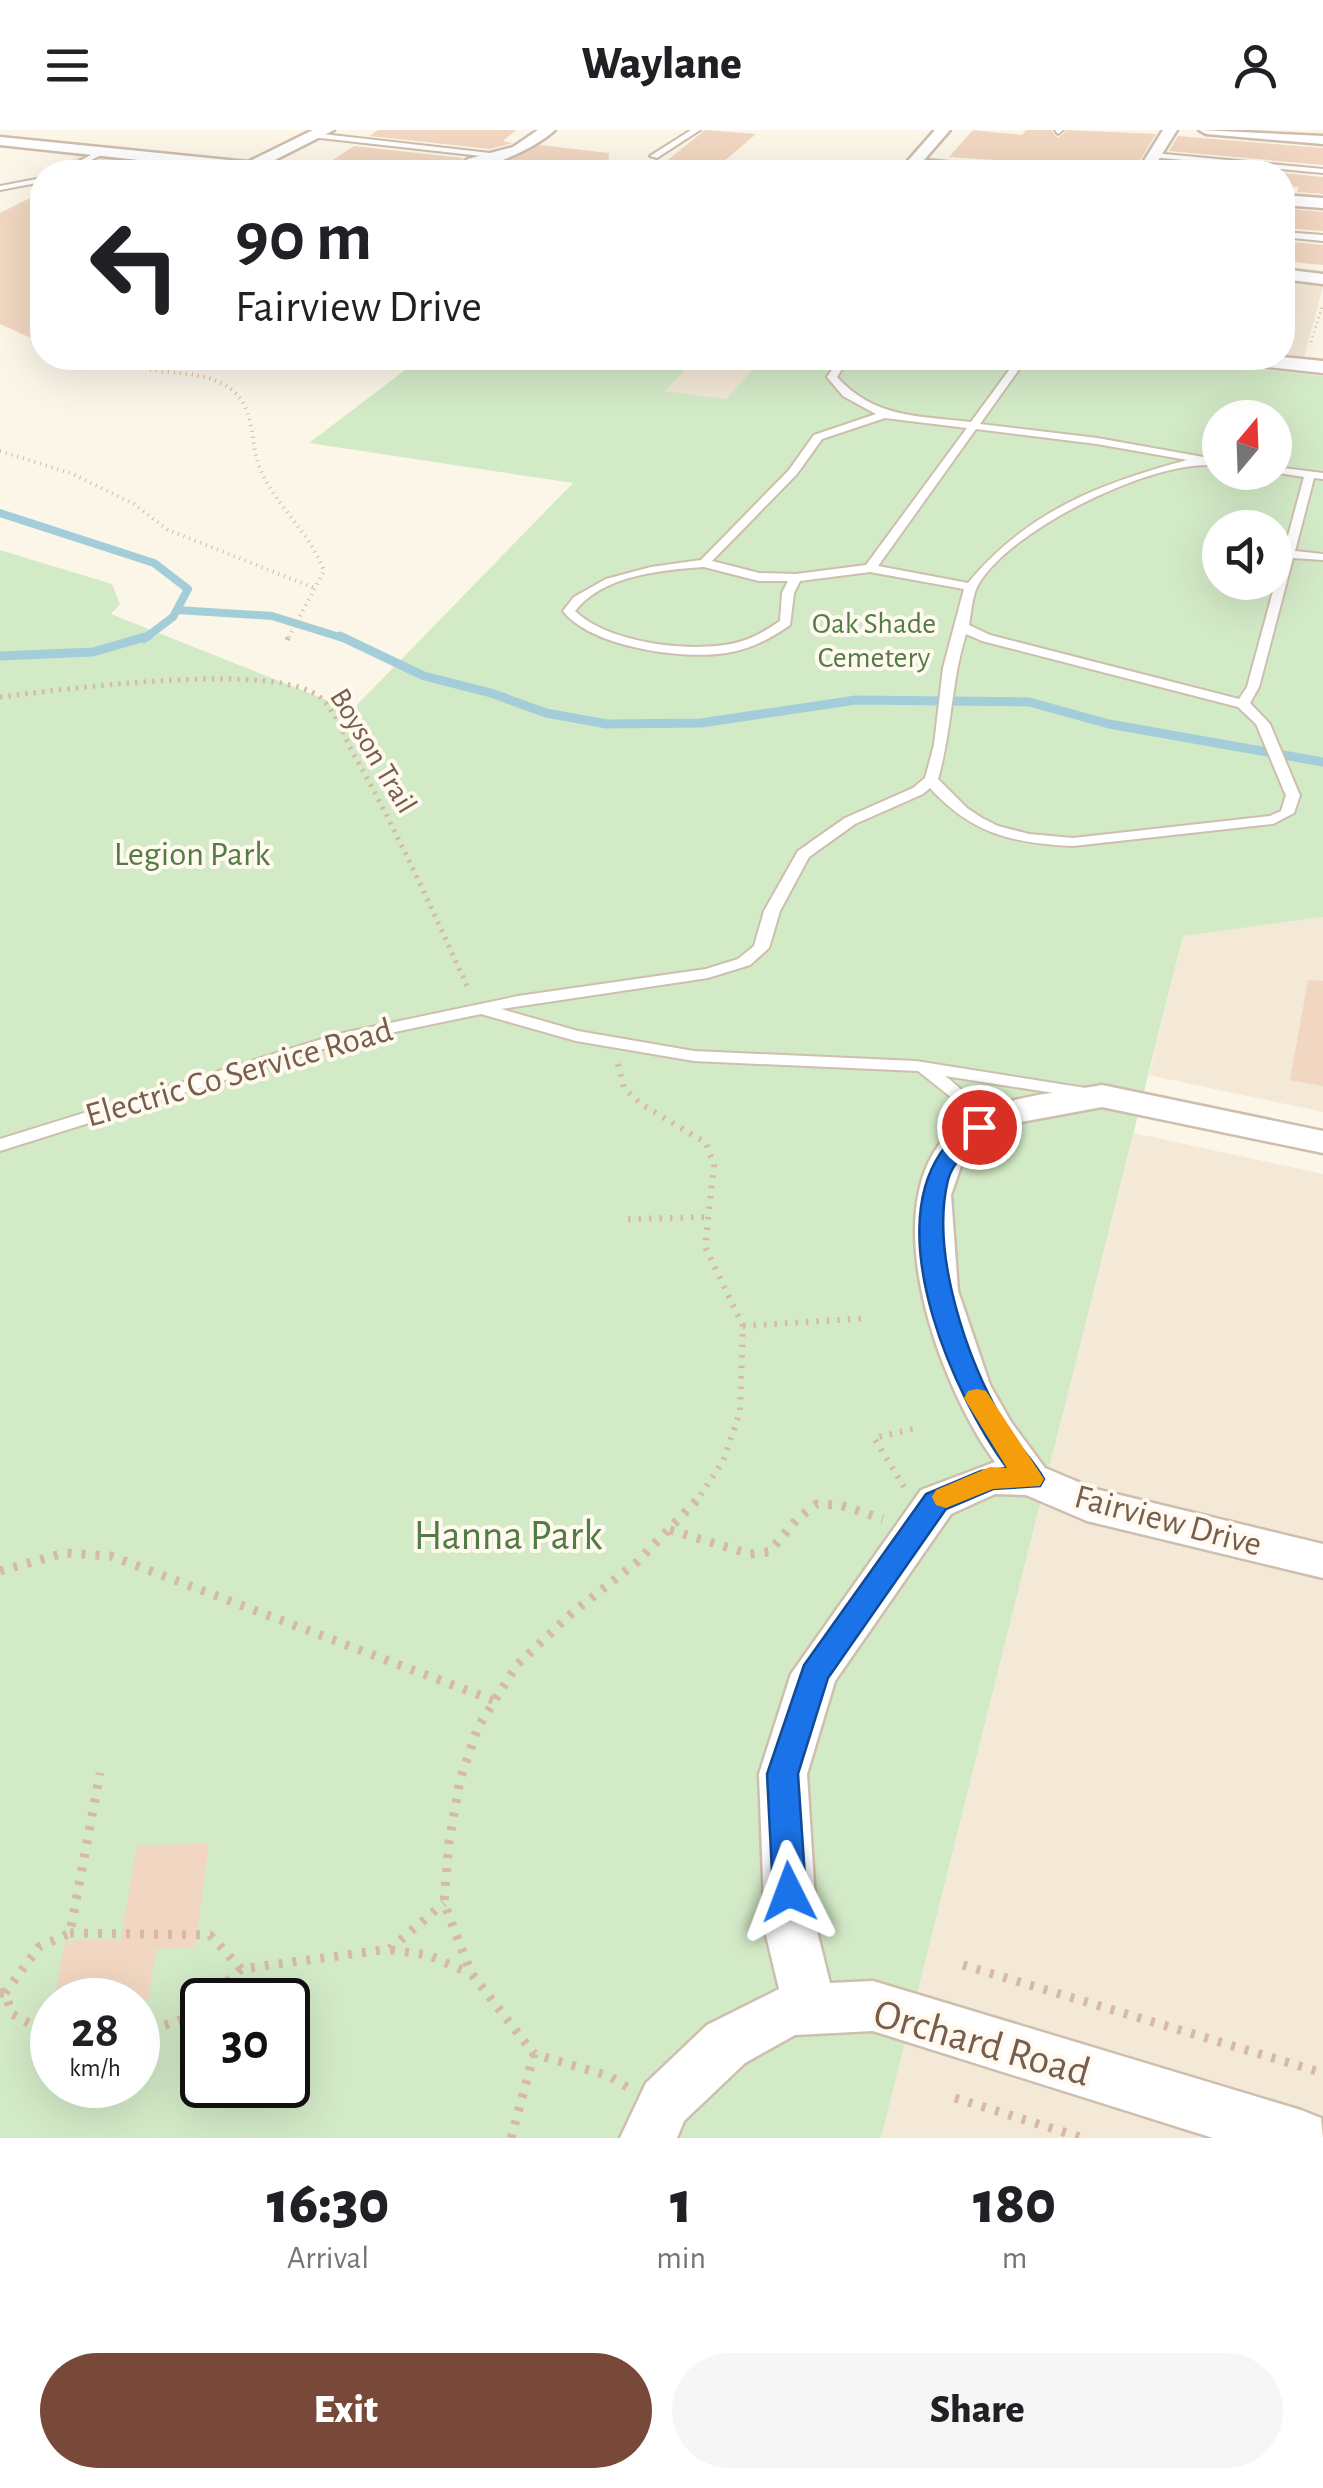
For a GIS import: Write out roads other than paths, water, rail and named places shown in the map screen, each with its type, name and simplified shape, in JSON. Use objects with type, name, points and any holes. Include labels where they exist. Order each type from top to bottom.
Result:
[{"type":"street","points":[[481,160],[518,150],[548,130]]},
{"type":"street","points":[[916,160],[943,130]]},
{"type":"street","points":[[1151,160],[1170,130]]},
{"type":"street","points":[[1206,130],[1283,133],[1323,140]]},
{"type":"street","points":[[270,160],[320,133]]},
{"type":"street","points":[[0,141],[174,160]]},
{"type":"street","points":[[1295,201],[1323,204]]},
{"type":"street","points":[[1295,275],[1323,278]]},
{"type":"street","points":[[1295,364],[1323,367]]},
{"type":"street","points":[[979,1127],[1012,1113],[1102,1096],[1323,1142]]},
{"type":"street","name":"Fairview Drive","points":[[979,1127],[962,1139],[937,1178],[932,1195],[938,1291],[970,1385],[996,1434],[1030,1479],[1087,1504],[1323,1562]]},
{"type":"street","points":[[810,2009],[791,1931],[783,1774],[814,1674],[936,1502],[990,1478],[1030,1479]]},
{"type":"street","name":"Orchard Road","points":[[654,2124],[726,2044],[790,2010],[872,2006],[1302,2138]]},
{"type":"lane","points":[[654,156],[696,130]]},
{"type":"lane","points":[[320,133],[498,156]]},
{"type":"lane","points":[[87,160],[103,152]]},
{"type":"lane","points":[[1154,155],[1210,160]]},
{"type":"lane","points":[[1295,168],[1323,170]]},
{"type":"lane","points":[[0,188],[30,182]]},
{"type":"lane","points":[[1295,235],[1323,238]]},
{"type":"lane","points":[[836,370],[832,377],[836,386],[884,416]]},
{"type":"lane","points":[[870,568],[1015,370]]},
{"type":"lane","points":[[704,563],[793,472],[818,437],[834,428],[884,416],[1202,460]]},
{"type":"lane","points":[[962,628],[986,638],[1243,704],[1261,717],[1272,736],[1279,765],[1293,794],[1287,813],[1273,820],[1073,842],[994,831],[970,820],[931,780],[949,668],[972,587],[1008,542],[1057,511],[1155,472],[1202,460]]},
{"type":"lane","points":[[1292,543],[1316,475]]},
{"type":"lane","points":[[1292,554],[1323,557]]},
{"type":"lane","points":[[796,578],[788,593],[786,622],[774,632],[734,647],[702,651],[648,645],[583,625],[569,611],[583,596],[628,576],[673,565],[704,563],[743,574],[796,578],[870,568],[972,587]]},
{"type":"lane","points":[[1243,704],[1253,687],[1276,600]]},
{"type":"lane","name":"Electric Co Service Road","points":[[0,1145],[338,1040],[480,1009],[708,973],[744,962],[760,948],[772,910],[803,854],[850,821],[918,792],[931,780]]},
{"type":"lane","points":[[480,1009],[576,1036],[694,1056],[916,1066],[1102,1096]]},
{"type":"lane","points":[[916,1066],[950,1086],[971,1106],[979,1127]]},
{"type":"waterway","points":[[0,513],[154,563],[188,589],[173,617],[148,636]]},
{"type":"waterway","points":[[177,610],[272,616],[346,639]]},
{"type":"waterway","points":[[0,656],[93,652],[148,636]]},
{"type":"waterway","points":[[144,639],[148,636]]},
{"type":"waterway","points":[[340,636],[424,676],[491,693],[546,713],[607,724],[701,723],[856,700],[1029,702],[1109,724],[1323,762]]},
{"type":"park label","name":"Oak Shade Cemetery","points":[[874,641]]},
{"type":"park label","name":"Legion Park","points":[[192,854]]},
{"type":"park label","name":"Hanna Park","points":[[508,1536]]}]
